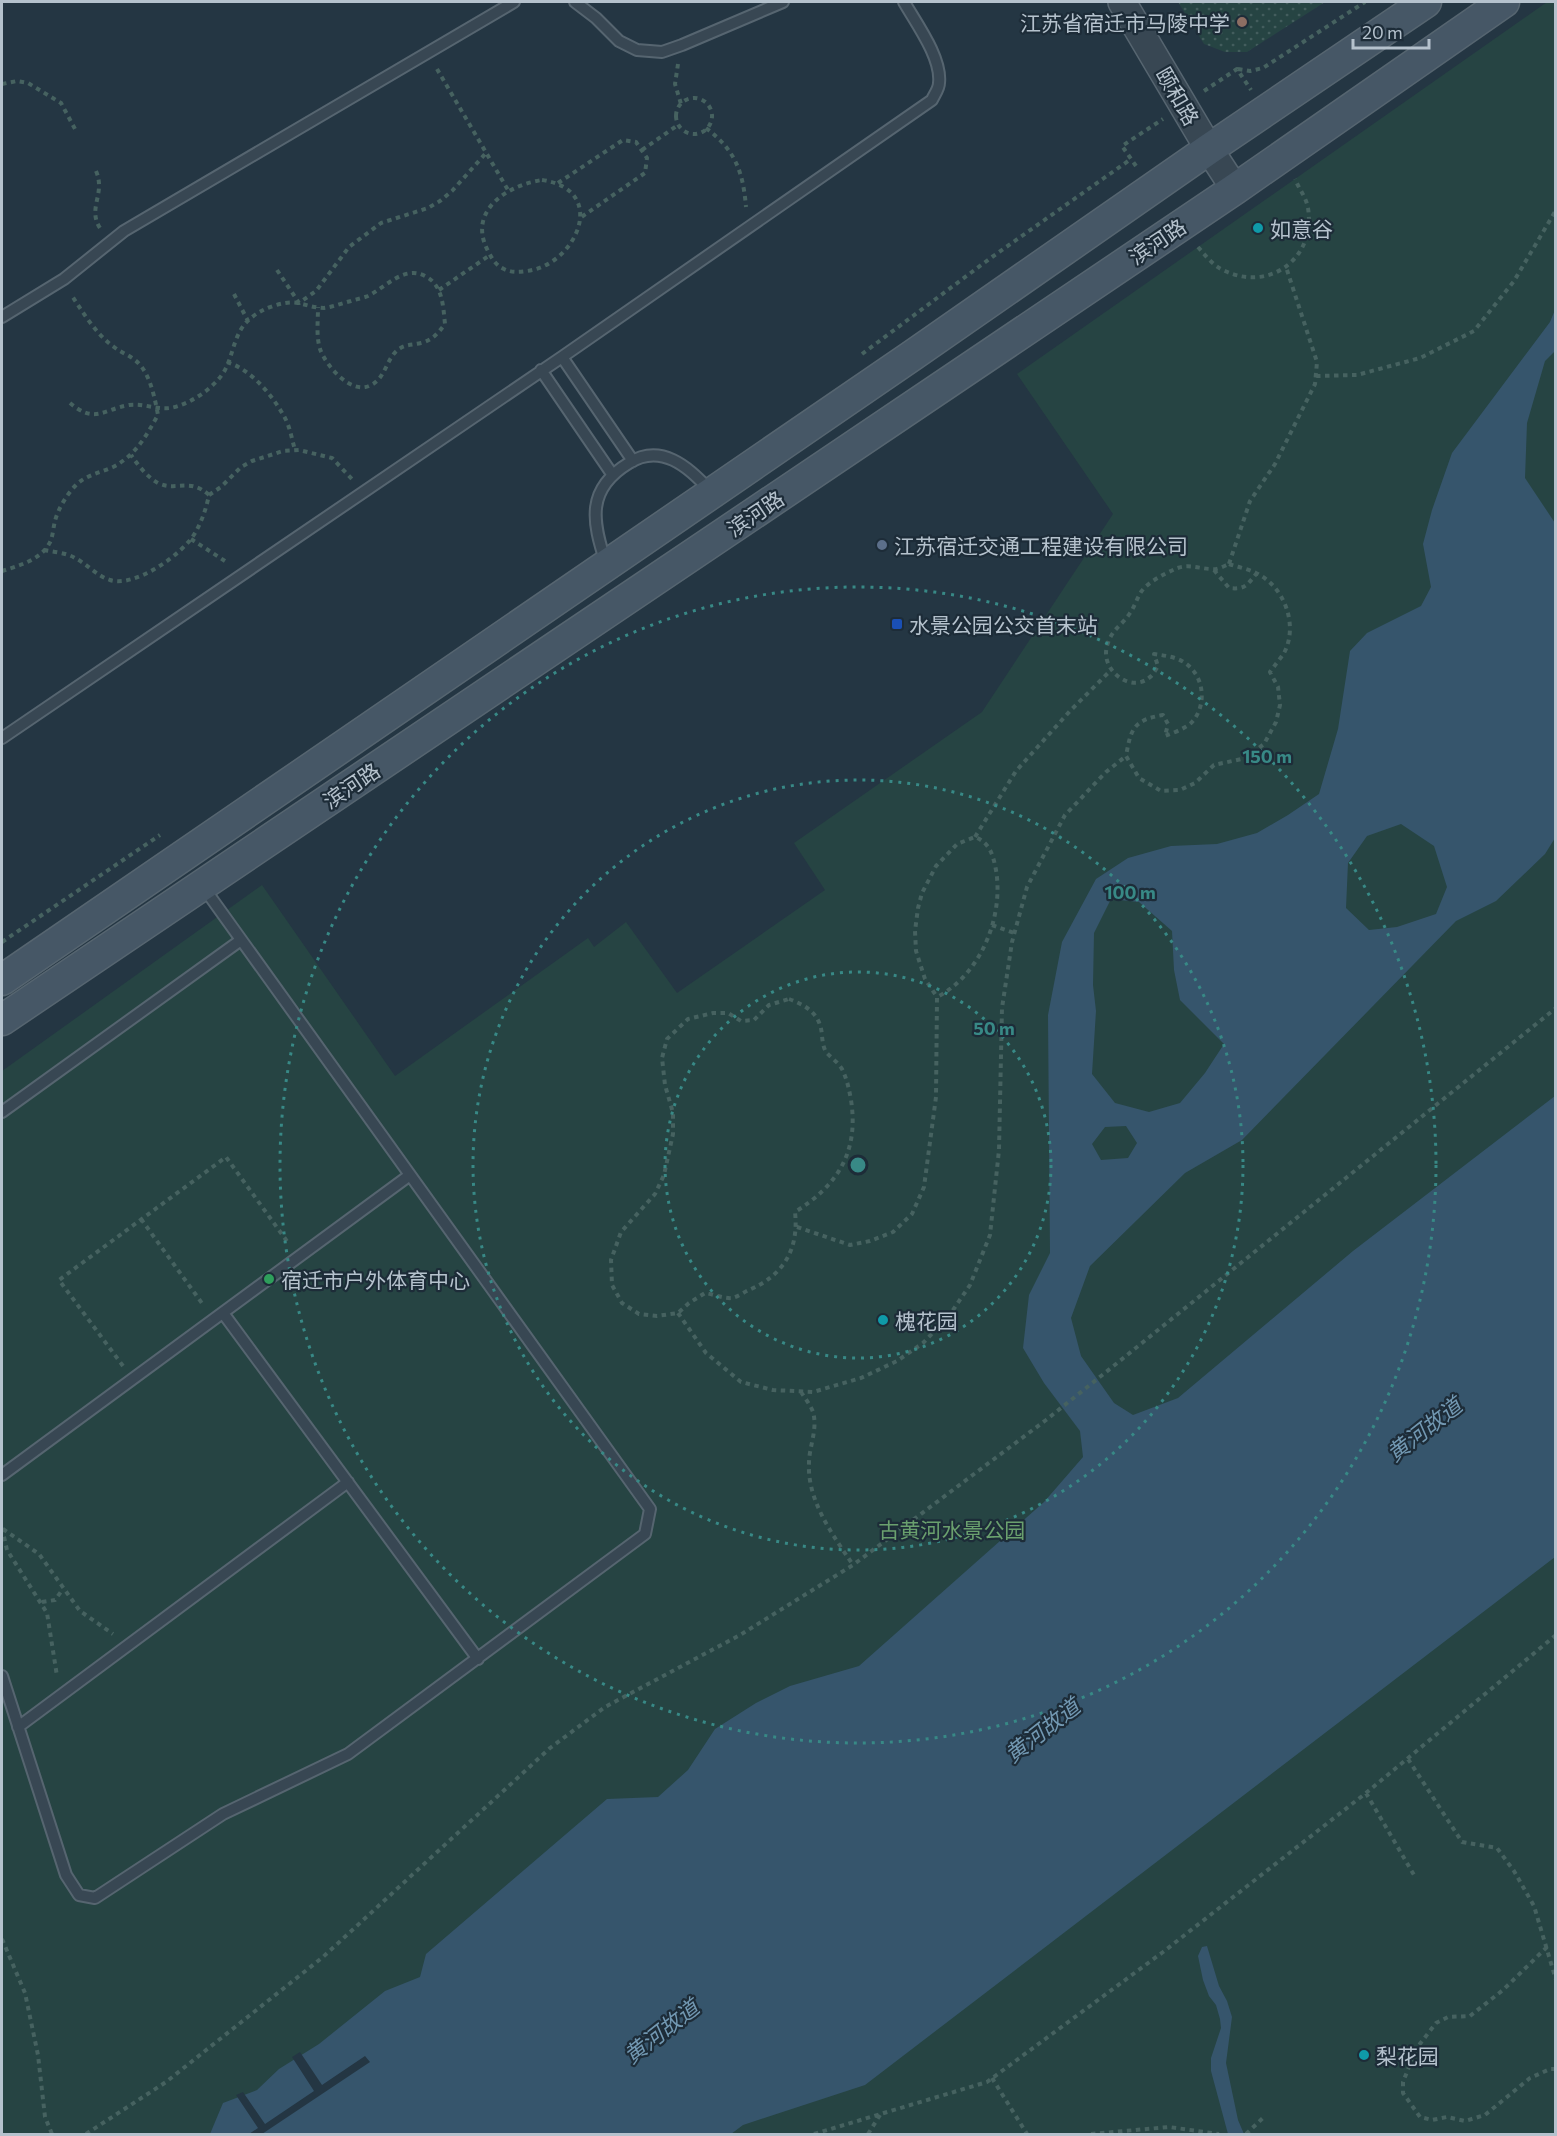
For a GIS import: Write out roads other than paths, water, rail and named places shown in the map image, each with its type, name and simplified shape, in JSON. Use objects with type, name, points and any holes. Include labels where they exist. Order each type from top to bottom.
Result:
[{"type":"main road","name":"滨河路","points":[[2,978],[712,492],[1209,148],[1426,2]]},
{"type":"main road","name":"滨河路","points":[[2,1020],[1235,189],[1504,2]]},
{"type":"street","name":"颐和路","points":[[1122,2],[1235,189]]},
{"type":"lane","points":[[2,317],[61,280],[124,231],[514,2]]},
{"type":"lane","points":[[575,2],[596,18],[619,41],[637,50],[662,52],[783,2]]},
{"type":"lane","points":[[2,738],[562,357],[932,100],[939,85],[938,69],[933,54],[904,2]]},
{"type":"lane","points":[[562,357],[633,461]]},
{"type":"lane","points":[[541,370],[612,474]]},
{"type":"lane","points":[[607,564],[598,538],[596,519],[597,502],[612,474],[633,461],[652,454],[672,460],[688,470],[712,492]]},
{"type":"lane","points":[[2,1676],[66,1875],[79,1895],[95,1898],[223,1814],[348,1754],[645,1534],[650,1509],[202,885]]},
{"type":"lane","points":[[2,1112],[241,940]]},
{"type":"lane","points":[[2,1475],[410,1175]]},
{"type":"lane","points":[[218,1316],[348,1482],[478,1659]]},
{"type":"lane","points":[[18,1726],[348,1482]]},
{"type":"water","name":"黄河故道","points":[[1555,310],[1555,351],[1545,361],[1527,423],[1525,478],[1555,523],[1555,838],[1545,854],[1496,901],[1456,921],[1242,1140],[1185,1173],[1090,1266],[1071,1318],[1081,1356],[1114,1403],[1133,1415],[1178,1398],[1353,1251],[1555,1096],[1555,1557],[865,2085],[743,2125],[731,2134],[210,2134],[223,2103],[257,2090],[279,2069],[319,2044],[385,1991],[420,1977],[426,1954],[607,1799],[658,1797],[688,1770],[715,1729],[756,1703],[790,1686],[859,1666],[1044,1502],[1083,1457],[1080,1431],[1044,1383],[1023,1348],[1029,1295],[1050,1253],[1048,1015],[1062,942],[1096,879],[1128,858],[1171,846],[1217,844],[1257,833],[1319,794],[1338,729],[1350,651],[1367,633],[1421,606],[1431,587],[1423,544],[1452,453],[1550,322]],"holes":[[[1401,824],[1434,846],[1447,887],[1436,914],[1397,927],[1369,930],[1346,908],[1348,863],[1367,836]],[[1111,899],[1139,902],[1172,931],[1174,970],[1180,1000],[1224,1044],[1205,1073],[1180,1103],[1149,1112],[1115,1103],[1092,1074],[1096,1011],[1093,985],[1094,933]],[[1126,1126],[1137,1143],[1128,1158],[1101,1160],[1092,1144],[1105,1127]]]},
{"type":"water","points":[[1207,1946],[1219,1986],[1232,2017],[1226,2063],[1238,2120],[1244,2134],[1228,2134],[1211,2071],[1211,2058],[1221,2028],[1216,2005],[1209,1996],[1203,1980],[1198,1956],[1202,1947]]},
{"type":"place","name":"江苏省宿迁市马陵中学","points":[[1242,22]]},
{"type":"place","name":"如意谷","points":[[1258,228]]},
{"type":"place","name":"江苏宿迁交通工程建设有限公司","points":[[882,545]]},
{"type":"place","name":"水景公园公交首末站","points":[[897,624]]},
{"type":"place","name":"宿迁市户外体育中心","points":[[269,1279]]},
{"type":"place","name":"槐花园","points":[[883,1320]]},
{"type":"place","name":"梨花园","points":[[1364,2055]]},
{"type":"park label","name":"古黄河水景公园","points":[[952,1529]]}]
